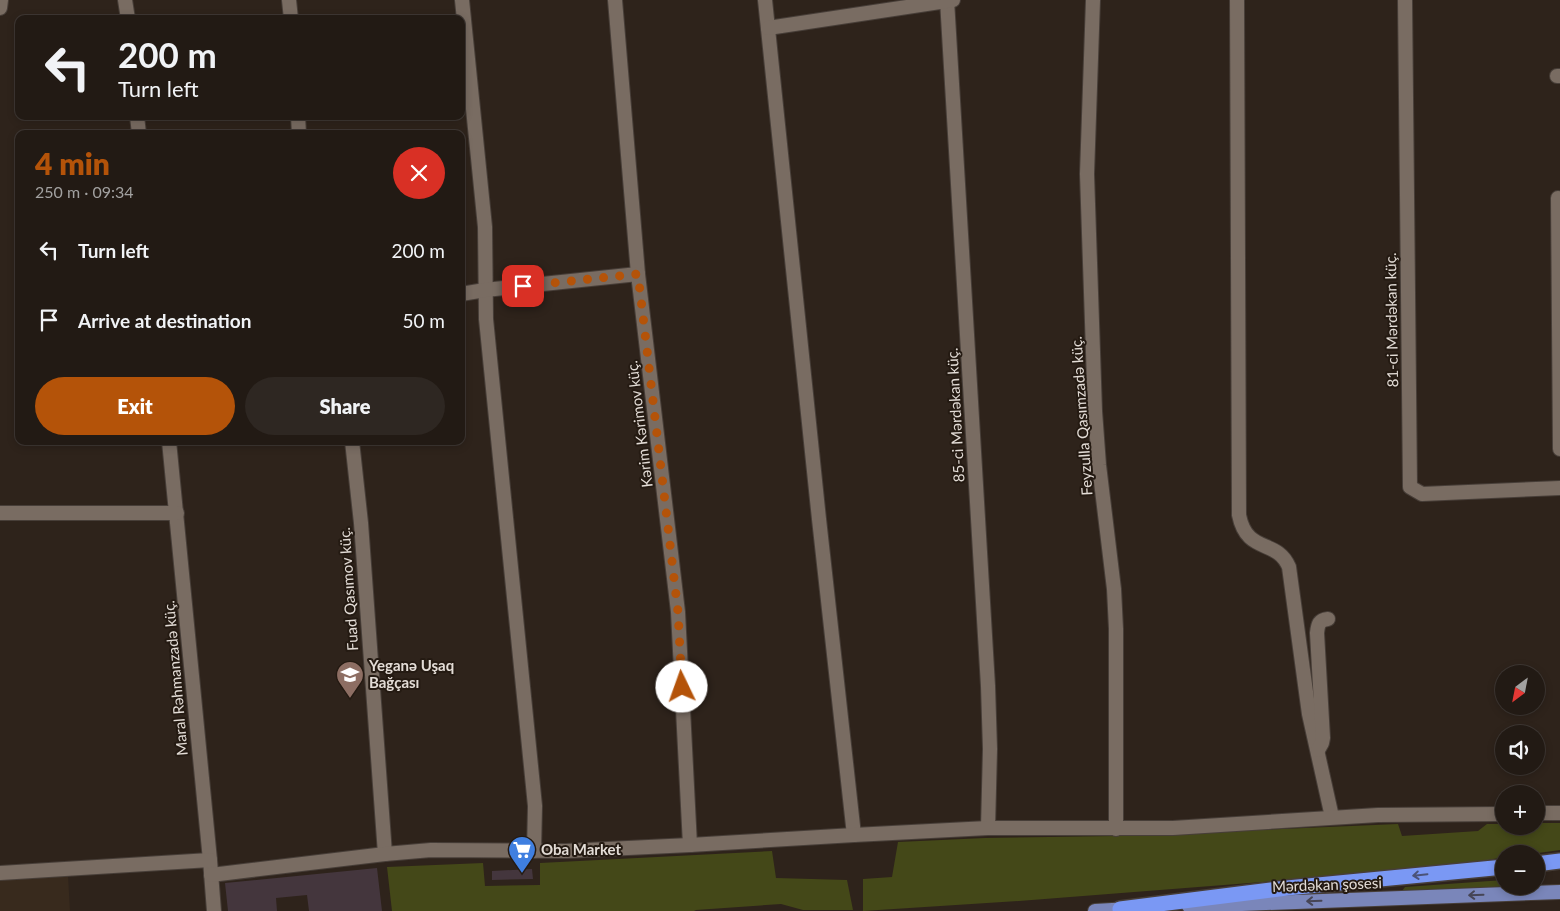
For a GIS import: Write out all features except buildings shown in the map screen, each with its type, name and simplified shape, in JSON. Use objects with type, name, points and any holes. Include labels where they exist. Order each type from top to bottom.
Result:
[{"type":"highway","points":[[1545,863],[1560,861]]},
{"type":"highway","points":[[1120,909],[1287,888],[1495,868]]},
{"type":"main road","name":"Mərdəkan şosesi","points":[[1094,911],[1560,892]]},
{"type":"street","points":[[0,8],[1,0]]},
{"type":"street","points":[[125,0],[127,15]]},
{"type":"street","points":[[289,0],[291,15]]},
{"type":"street","points":[[462,0],[464,15]]},
{"type":"street","name":"Kərim Kərimov küç.","points":[[614,0],[638,274],[678,612],[690,845]]},
{"type":"street","points":[[765,0],[818,519],[854,835]]},
{"type":"street","points":[[768,28],[949,0]]},
{"type":"street","name":"85-ci Mərdəkan küç.","points":[[949,0],[988,686],[990,748],[988,828]]},
{"type":"street","name":"Feyzulla Qasımzadə küç.","points":[[1092,0],[1087,174],[1095,410],[1099,465],[1114,589],[1116,629],[1116,829]]},
{"type":"street","points":[[1237,0],[1240,516],[1242,527],[1248,536],[1278,552],[1286,559],[1289,567],[1309,714],[1332,817]]},
{"type":"street","name":"81-ci Mərdəkan küç.","points":[[1405,0],[1410,486],[1422,494],[1560,488]]},
{"type":"street","points":[[465,30],[485,227],[484,290],[490,360],[535,806],[534,851]]},
{"type":"street","points":[[1558,198],[1560,449]]},
{"type":"street","points":[[465,293],[638,274]]},
{"type":"street","name":"Maral Rəhmanzadə küç.","points":[[169,445],[214,911]]},
{"type":"street","name":"Fuad Qasımov küç.","points":[[352,445],[361,523],[385,854]]},
{"type":"street","points":[[0,513],[177,513]]},
{"type":"street","points":[[1317,752],[1323,738],[1317,633],[1318,624],[1322,620],[1328,619]]},
{"type":"street","points":[[1545,813],[1560,813]]},
{"type":"street","points":[[211,875],[431,850],[534,851],[690,845],[988,828],[1173,828],[1378,815],[1495,814]]},
{"type":"street","points":[[0,873],[210,860]]},
{"type":"shaded area","points":[[68,875],[70,911],[0,911],[0,879]]},
{"type":"green space","points":[[1545,823],[1560,823],[1560,850],[1545,852],[1545,845],[1495,845],[1495,859],[1488,860],[1325,877],[863,911],[863,879],[892,877],[898,842],[985,838],[1116,836],[1398,824],[1402,836],[1478,831],[1487,824],[1495,824],[1495,835],[1545,835]]},
{"type":"green space","points":[[772,851],[776,878],[847,880],[853,910],[803,910],[781,904],[694,911],[392,911],[387,867],[483,863],[485,886],[540,885],[540,863]]},
{"type":"green space","points":[[1495,881],[1495,887],[1402,891],[1405,887]]},
{"type":"place","name":"Yeganə Uşaq Bağçası","points":[[350,699]]},
{"type":"place","name":"Oba Market","points":[[522,874]]},
{"type":"route","points":[[523,286],[638,274],[678,612],[682,687]]}]
